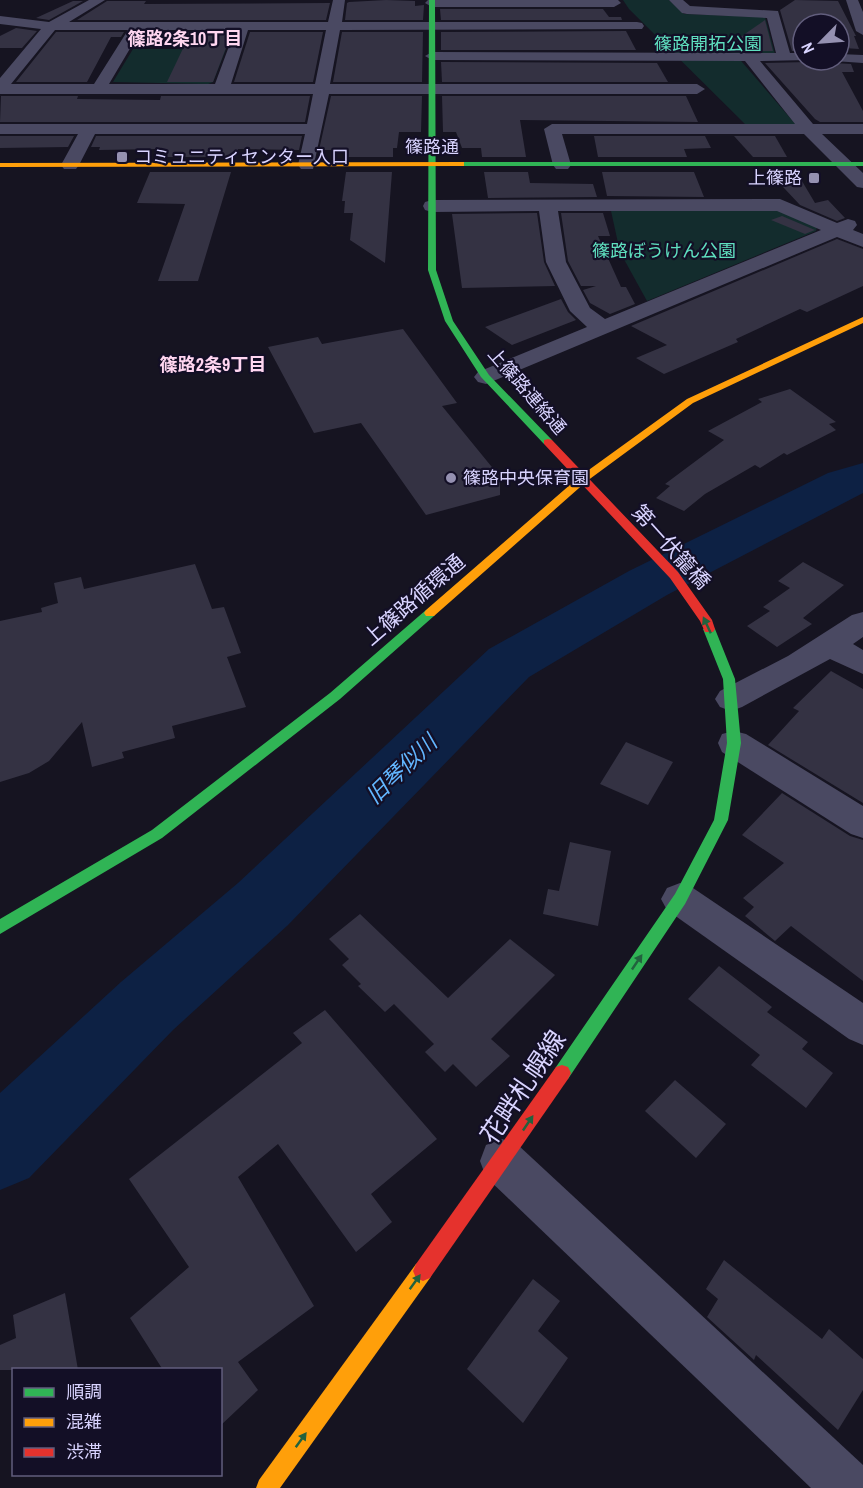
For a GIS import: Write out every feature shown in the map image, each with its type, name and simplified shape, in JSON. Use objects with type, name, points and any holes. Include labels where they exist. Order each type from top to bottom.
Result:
[{"type":"main road","name":"上篠路連絡通","points":[[432,2],[430,90],[432,270],[449,321],[486,376],[583,479]]},
{"type":"main road","name":"篠路通","points":[[0,165],[863,164]]},
{"type":"main road","name":"上篠路循環通","points":[[0,927],[157,834],[335,696],[583,479],[690,400],[863,320]]},
{"type":"main road","name":"第一伏籠橋","points":[[583,479],[674,575],[706,620],[730,689]]},
{"type":"main road","name":"花畔札幌線","points":[[267,1488],[502,1161],[680,899],[721,820],[734,742],[730,689]]},
{"type":"street","points":[[0,89],[51,26],[99,0]]},
{"type":"street","points":[[307,165],[339,0]]},
{"type":"street","points":[[675,0],[687,10],[773,14],[784,56]]},
{"type":"street","points":[[852,0],[863,32]]},
{"type":"street","points":[[0,89],[701,93],[613,1],[432,2]]},
{"type":"street","points":[[0,20],[51,26],[432,26],[644,34]]},
{"type":"street","points":[[98,90],[137,26]]},
{"type":"street","points":[[221,90],[243,26]]},
{"type":"street","points":[[432,56],[791,56]]},
{"type":"street","points":[[748,56],[808,129],[863,183]]},
{"type":"street","points":[[720,113],[735,129]]},
{"type":"street","points":[[0,129],[314,129]]},
{"type":"street","points":[[70,165],[89,129]]},
{"type":"street","points":[[562,165],[552,129],[863,129]]},
{"type":"street","points":[[432,206],[780,205],[863,241]]},
{"type":"street","points":[[548,206],[556,262],[581,311],[602,328]]},
{"type":"street","points":[[486,376],[863,218]]},
{"type":"street","points":[[730,689],[768,681],[831,646],[863,622]]},
{"type":"street","points":[[831,646],[863,663]]},
{"type":"street","points":[[734,742],[863,824]]},
{"type":"street","points":[[680,899],[863,1026]]},
{"type":"street","points":[[502,1161],[849,1488]]},
{"type":"green space","name":"篠路開拓公園","points":[[623,0],[669,0],[684,14],[765,17],[775,54],[736,55],[797,126],[747,126],[629,9]]},
{"type":"green space","points":[[133,49],[226,49],[213,82],[208,84],[113,82]]},
{"type":"green space","name":"篠路ぼうけん公園","points":[[611,211],[779,211],[817,227],[816,231],[647,301],[620,252]]},
{"type":"building","points":[[795,0],[838,1],[844,12],[791,12],[791,48],[780,10]]},
{"type":"building","points":[[73,1],[83,1],[49,20],[36,18]]},
{"type":"building","points":[[107,1],[146,1],[144,4],[330,3],[326,20],[77,20]]},
{"type":"building","points":[[415,1],[415,6],[424,5],[423,20],[345,20],[349,2]]},
{"type":"building","points":[[440,9],[603,9],[609,17],[621,17],[622,20],[441,20]]},
{"type":"building","points":[[765,20],[773,51],[751,51],[739,38]]},
{"type":"building","points":[[851,26],[856,36],[854,36],[859,49],[851,48]]},
{"type":"building","points":[[16,28],[37,31],[22,48],[0,48],[0,36]]},
{"type":"building","points":[[626,31],[636,50],[441,50],[441,32]]},
{"type":"building","points":[[56,32],[124,32],[121,37],[111,37],[87,82],[16,82]]},
{"type":"building","points":[[142,32],[232,32],[213,82],[167,82],[188,38],[139,37]]},
{"type":"building","points":[[250,32],[323,32],[313,82],[234,82]]},
{"type":"building","points":[[342,32],[423,32],[422,82],[333,82]]},
{"type":"building","points":[[441,62],[657,63],[668,82],[442,82]]},
{"type":"building","points":[[791,62],[791,72],[842,72],[863,111],[863,122],[820,122],[815,119],[765,63]]},
{"type":"building","points":[[1,96],[78,96],[77,99],[160,100],[161,96],[310,96],[305,122],[0,122]]},
{"type":"building","points":[[331,96],[422,96],[421,132],[399,132],[397,148],[393,148],[393,157],[348,157],[349,150],[319,150]]},
{"type":"building","points":[[442,96],[686,96],[698,122],[520,120],[526,157],[482,157],[481,148],[462,148],[456,132],[443,132]]},
{"type":"building","points":[[0,136],[74,136],[68,147],[0,148]]},
{"type":"building","points":[[96,136],[302,136],[299,150],[238,149],[236,157],[156,157],[160,149],[99,150],[100,147],[91,147]]},
{"type":"building","points":[[594,136],[705,136],[711,148],[684,149],[687,157],[598,157]]},
{"type":"building","points":[[734,136],[775,136],[787,157],[753,157]]},
{"type":"building","points":[[768,171],[796,171],[815,203],[828,200],[845,218],[837,221],[800,205]]},
{"type":"building","points":[[150,172],[231,172],[198,281],[158,281],[185,204],[137,203]]},
{"type":"building","points":[[346,172],[392,172],[385,263],[350,240],[353,213],[344,213],[345,201],[342,201]]},
{"type":"building","points":[[484,172],[528,172],[530,183],[593,184],[597,197],[488,198]]},
{"type":"building","points":[[602,172],[694,172],[704,197],[607,196]]},
{"type":"building","points":[[537,213],[544,262],[555,286],[462,288],[452,214]]},
{"type":"building","points":[[561,213],[603,213],[610,236],[598,236],[621,287],[626,287],[635,304],[610,314],[590,303],[583,290],[596,286],[581,286],[568,261]]},
{"type":"building","points":[[782,216],[815,230],[805,234],[771,220]]},
{"type":"building","points":[[837,239],[863,249],[863,286],[807,312],[800,309],[736,339],[738,342],[664,374],[636,358],[667,345],[631,326]]},
{"type":"building","points":[[561,299],[568,312],[576,320],[512,345],[485,327]]},
{"type":"building","points":[[403,329],[457,403],[442,406],[500,477],[500,495],[426,515],[361,423],[314,433],[268,347],[318,337],[322,344]]},
{"type":"building","points":[[790,389],[836,422],[829,424],[836,430],[787,455],[784,453],[760,468],[755,465],[705,494],[684,511],[656,498],[670,486],[665,484],[724,440],[708,431],[762,402],[758,399]]},
{"type":"building","points":[[803,562],[844,585],[803,618],[812,624],[777,647],[747,626],[770,611],[763,607],[790,588],[778,581]]},
{"type":"building","points":[[195,564],[212,609],[224,607],[241,653],[227,657],[246,707],[172,726],[175,738],[122,752],[124,758],[92,767],[82,722],[49,761],[29,773],[0,782],[0,621],[42,612],[41,608],[58,603],[54,583],[81,577],[84,589]]},
{"type":"building","points":[[831,671],[863,689],[863,803],[768,745],[799,711],[793,708]]},
{"type":"building","points":[[626,742],[673,762],[648,805],[600,784]]},
{"type":"building","points":[[782,793],[850,836],[863,840],[863,981],[791,926],[775,941],[745,916],[754,907],[743,898],[784,863],[742,835]]},
{"type":"building","points":[[570,842],[611,851],[598,926],[543,914],[548,889],[559,891]]},
{"type":"building","points":[[360,914],[448,998],[510,939],[555,975],[491,1039],[510,1056],[476,1087],[453,1064],[445,1072],[425,1052],[434,1044],[394,1004],[385,1012],[358,986],[361,984],[342,965],[349,959],[329,939]]},
{"type":"building","points":[[719,966],[772,1007],[767,1012],[808,1042],[802,1049],[833,1073],[806,1108],[751,1065],[760,1055],[688,999]]},
{"type":"building","points":[[325,1010],[437,1139],[371,1194],[392,1222],[356,1252],[278,1144],[238,1177],[314,1306],[238,1362],[258,1390],[222,1424],[222,1368],[162,1368],[130,1318],[189,1267],[129,1179],[302,1043],[293,1033]]},
{"type":"building","points":[[675,1080],[726,1124],[696,1158],[645,1111]]},
{"type":"building","points":[[724,1260],[822,1339],[829,1329],[863,1359],[863,1390],[838,1430],[756,1355],[754,1360],[707,1317],[718,1299],[706,1289]]},
{"type":"building","points":[[533,1279],[560,1301],[538,1331],[568,1358],[523,1423],[467,1369]]},
{"type":"building","points":[[65,1293],[78,1368],[0,1370],[0,1345],[16,1338],[13,1315]]},
{"type":"waterway","name":"旧琴似川","points":[[0,1149],[147,1006],[263,904],[509,663],[648,583],[845,483],[863,477]]},
{"type":"traffic: fast","points":[[432,0],[432,270],[449,321],[486,377],[548,442]]},
{"type":"traffic: fast","points":[[461,164],[863,164]]},
{"type":"traffic: fast","points":[[0,927],[157,834],[335,696],[430,613]]},
{"type":"traffic: fast","points":[[562,1073],[680,899],[721,820],[734,743],[729,679],[709,629]]},
{"type":"traffic: slow","points":[[0,165],[461,164]]},
{"type":"traffic: slow","points":[[430,613],[583,479],[690,401],[863,320]]},
{"type":"traffic: slow","points":[[267,1488],[423,1271]]},
{"type":"traffic: jam","points":[[548,442],[674,575],[706,620],[709,629]]},
{"type":"traffic: jam","points":[[423,1271],[562,1073]]},
{"type":"place","name":"コミュニティセンター入口","points":[[122,157]]},
{"type":"place","name":"上篠路","points":[[814,178]]},
{"type":"place","name":"篠路中央保育園","points":[[451,478]]},
{"type":"district","name":"篠路2条10丁目","points":[[185,39]]},
{"type":"district","name":"篠路2条9丁目","points":[[213,365]]}]
